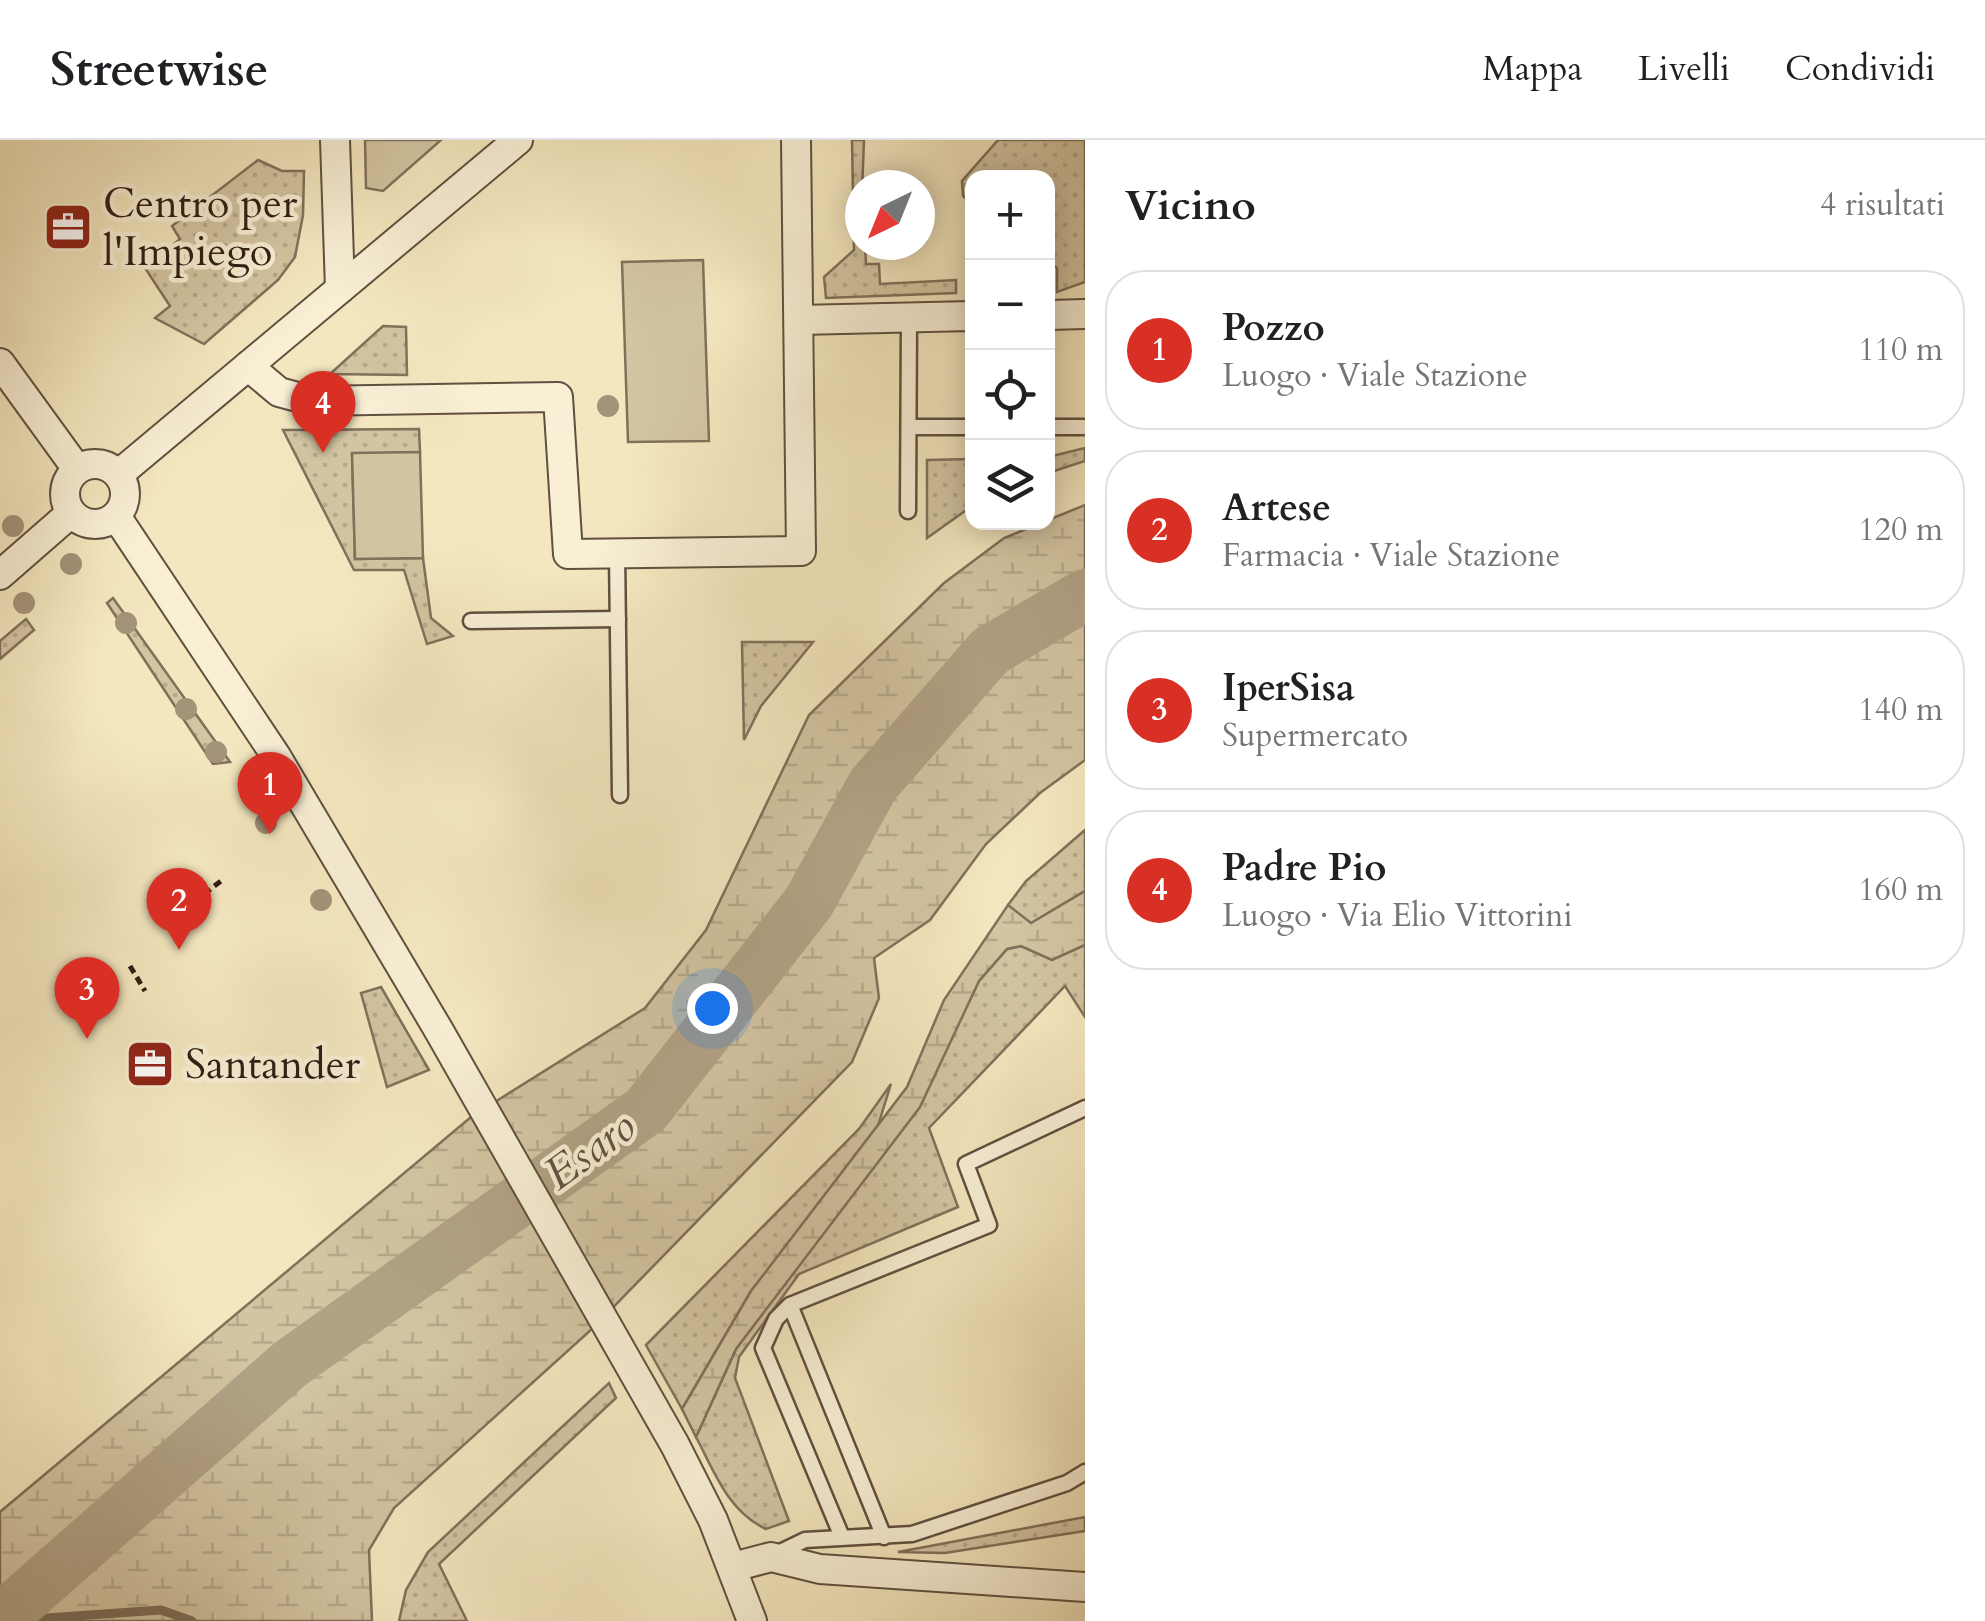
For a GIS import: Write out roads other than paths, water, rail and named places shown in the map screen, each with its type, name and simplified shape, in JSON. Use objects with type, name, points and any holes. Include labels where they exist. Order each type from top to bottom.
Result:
[{"type":"street","points":[[334,140],[340,289]]},
{"type":"street","points":[[118,474],[518,140]]},
{"type":"street","points":[[248,366],[279,392],[312,401],[558,397],[568,554],[800,551],[796,140]]},
{"type":"street","points":[[1055,315],[1085,314]]},
{"type":"street","points":[[799,320],[965,316]]},
{"type":"street","points":[[0,362],[76,470]]},
{"type":"street","points":[[94,464],[118,474],[125,501],[116,516],[98,525],[71,514],[64,495],[76,470],[94,464]]},
{"type":"street","points":[[0,575],[71,514]]},
{"type":"street","points":[[116,516],[267,742],[438,1029],[644,1387],[733,1567],[752,1621]]},
{"type":"street","points":[[733,1567],[771,1557],[820,1569],[1085,1586]]},
{"type":"lane","points":[[908,511],[909,318]]},
{"type":"lane","points":[[1055,427],[1084,426]]},
{"type":"lane","points":[[909,427],[965,427]]},
{"type":"lane","points":[[617,553],[620,794]]},
{"type":"lane","points":[[471,621],[618,619]]},
{"type":"lane","points":[[842,1537],[763,1348],[776,1319],[790,1305],[989,1225],[966,1164],[1085,1108]]},
{"type":"lane","points":[[790,1305],[884,1537]]},
{"type":"lane","points":[[771,1557],[805,1540],[912,1534],[1068,1483],[1085,1472]]},
{"type":"waterway","name":"Esaro","points":[[0,1620],[290,1364],[646,1110],[809,902],[873,785],[990,651],[1085,595]]},
{"type":"waterway","points":[[4,1621],[161,1610],[192,1621]]},
{"type":"place","name":"Centro per l'Impiego","points":[[68,227]]},
{"type":"place","name":"Padre Pio","points":[[323,453]]},
{"type":"place","name":"Pozzo","points":[[270,834]]},
{"type":"place","name":"Artese","points":[[179,950]]},
{"type":"place","name":"IperSisa","points":[[87,1039]]},
{"type":"place","name":"Santander","points":[[150,1064]]}]
